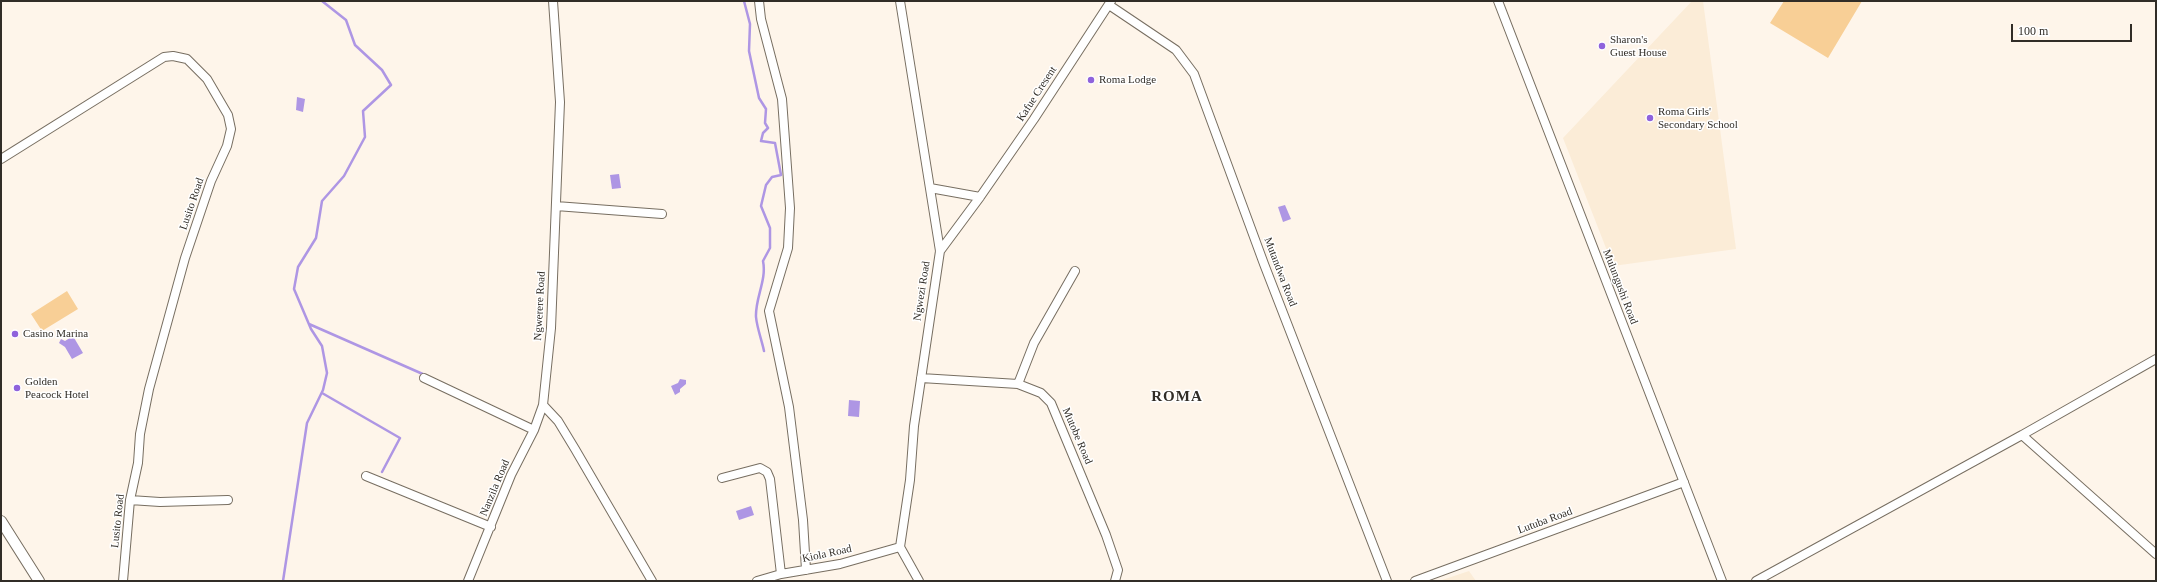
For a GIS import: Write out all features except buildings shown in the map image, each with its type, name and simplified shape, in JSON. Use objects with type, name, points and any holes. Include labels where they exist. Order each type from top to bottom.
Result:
[{"type":"main road","points":[[1,521],[39,581]]},
{"type":"street","name":"Ngwerere Road","points":[[543,405],[551,328],[560,102],[553,1]]},
{"type":"street","points":[[759,1],[761,19],[782,99],[790,208],[788,248],[769,311],[789,407],[803,520],[806,570]]},
{"type":"street","name":"Ngwezi Road","points":[[900,1],[940,251],[914,426],[910,480],[900,547]]},
{"type":"street","name":"Mulungushi Road","points":[[1498,1],[1722,581]]},
{"type":"street","name":"Kafue Cresent","points":[[940,251],[980,197],[1110,3]]},
{"type":"street","name":"Mutandwa Road","points":[[1110,3],[1176,50],[1194,74],[1264,264],[1387,581]]},
{"type":"street","name":"Lusito Road","points":[[1,159],[164,57],[173,56],[187,59],[207,79],[228,115],[231,129],[226,146],[211,181],[185,258],[149,389],[141,428],[138,463],[130,500],[123,581]]},
{"type":"street","points":[[930,188],[980,197]]},
{"type":"street","points":[[556,206],[662,214]]},
{"type":"street","points":[[1018,384],[1034,343],[1075,271]]},
{"type":"street","points":[[1756,581],[2022,435],[2156,359]]},
{"type":"street","points":[[424,378],[534,430]]},
{"type":"street","name":"Mutobe Road","points":[[921,378],[1018,384],[1041,393],[1051,403],[1106,535],[1118,570],[1115,581]]},
{"type":"street","points":[[543,405],[558,421],[572,443],[652,581]]},
{"type":"street","name":"Nanzila Road","points":[[468,581],[511,475],[534,430],[543,405]]},
{"type":"street","points":[[2022,435],[2156,554]]},
{"type":"street","points":[[722,478],[760,468],[767,472],[772,491],[781,574]]},
{"type":"street","points":[[366,476],[491,526]]},
{"type":"street","name":"Lutuba Road","points":[[1415,581],[1684,482]]},
{"type":"street","points":[[130,500],[160,502],[228,500]]},
{"type":"street","points":[[900,547],[919,581]]},
{"type":"street","name":"Kiola Road","points":[[763,580],[781,574],[840,564],[900,547]]},
{"type":"shaded area","name":"Roma Girls' Secondary School","points":[[1692,1],[1703,1],[1736,249],[1613,266],[1563,138]]},
{"type":"shaded area","points":[[1784,1],[1862,1],[1828,58],[1770,23]]},
{"type":"shaded area","points":[[297,97],[305,99],[303,112],[296,110]]},
{"type":"shaded area","points":[[619,174],[621,188],[612,189],[610,175]]},
{"type":"shaded area","points":[[1285,205],[1291,219],[1283,222],[1278,207]]},
{"type":"shaded area","points":[[67,291],[78,309],[42,331],[31,314]]},
{"type":"shaded area","points":[[73,336],[83,353],[72,359],[65,347],[59,343],[61,339],[65,341]]},
{"type":"shaded area","points":[[680,379],[686,380],[686,384],[680,389],[680,392],[675,395],[671,386],[678,383]]},
{"type":"shaded area","points":[[849,400],[860,401],[859,417],[848,416]]},
{"type":"shaded area","points":[[751,506],[754,515],[739,520],[736,511]]},
{"type":"shaded area","points":[[1469,571],[1476,581],[1439,581]]},
{"type":"waterway","points":[[283,581],[307,423],[323,390],[327,373],[322,346],[311,329],[294,289],[298,267],[316,238],[322,201],[344,176],[365,137],[363,111],[391,85],[382,70],[355,45],[346,20],[322,1]]},
{"type":"waterway","points":[[744,1],[750,24],[749,51],[759,98],[766,109],[765,123],[768,128],[763,133],[761,141],[775,143],[781,175],[772,177],[766,185],[761,206],[770,228],[770,248],[763,261],[764,268],[756,310],[756,317],[764,351]]},
{"type":"waterway","points":[[309,324],[425,375]]},
{"type":"waterway","points":[[322,393],[400,438],[382,472]]},
{"type":"place","name":"Sharon's Guest House","points":[[1602,46]]},
{"type":"place","name":"Roma Lodge","points":[[1091,80]]},
{"type":"place","name":"Roma Girls' Secondary School","points":[[1650,118]]},
{"type":"place","name":"Casino Marina","points":[[15,334]]},
{"type":"place","name":"Golden Peacock Hotel","points":[[17,388]]},
{"type":"district","name":"ROMA","points":[[1177,397]]}]
